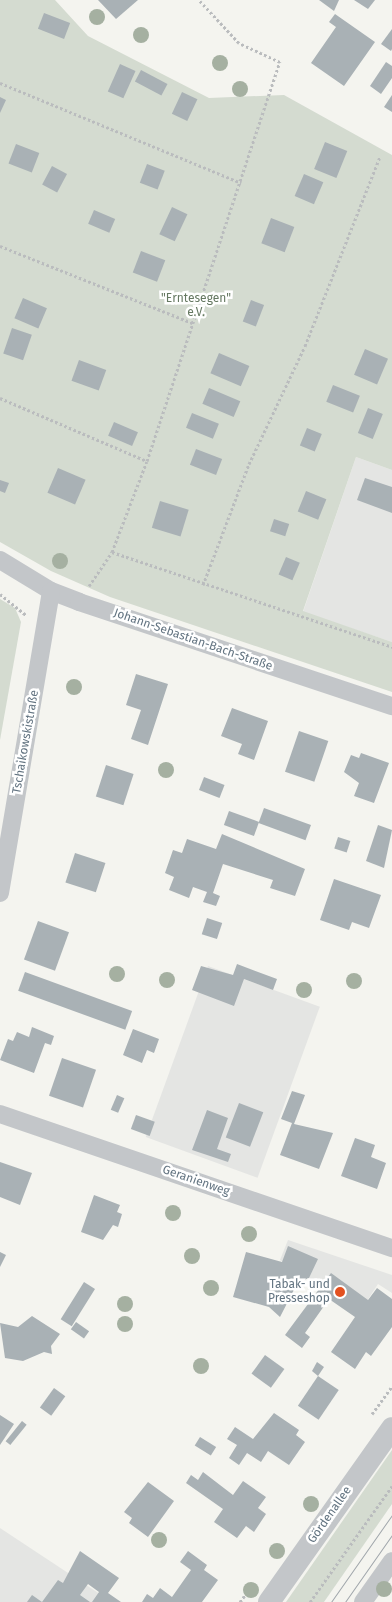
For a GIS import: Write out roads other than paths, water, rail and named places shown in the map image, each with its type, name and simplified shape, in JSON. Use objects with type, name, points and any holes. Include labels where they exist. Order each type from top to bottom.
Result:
[{"type":"street","name":"Johann-Sebastian-Bach-Straße","points":[[0,560],[51,591],[80,602],[392,706]]},
{"type":"street","name":"Tschaikowskistraße","points":[[0,893],[51,591]]},
{"type":"street","name":"Geranienweg","points":[[0,1114],[392,1248]]},
{"type":"street","name":"Gördenallee","points":[[269,1602],[392,1428]]},
{"type":"street","points":[[363,1602],[392,1560]]},
{"type":"tram line","points":[[331,1602],[392,1515]]},
{"type":"tram line","points":[[345,1602],[392,1535]]},
{"type":"place","name":"Tabak- und Presseshop","points":[[340,1292]]},
{"type":"park label","name":"\"Erntesegen\" e.V.","points":[[196,306]]}]
